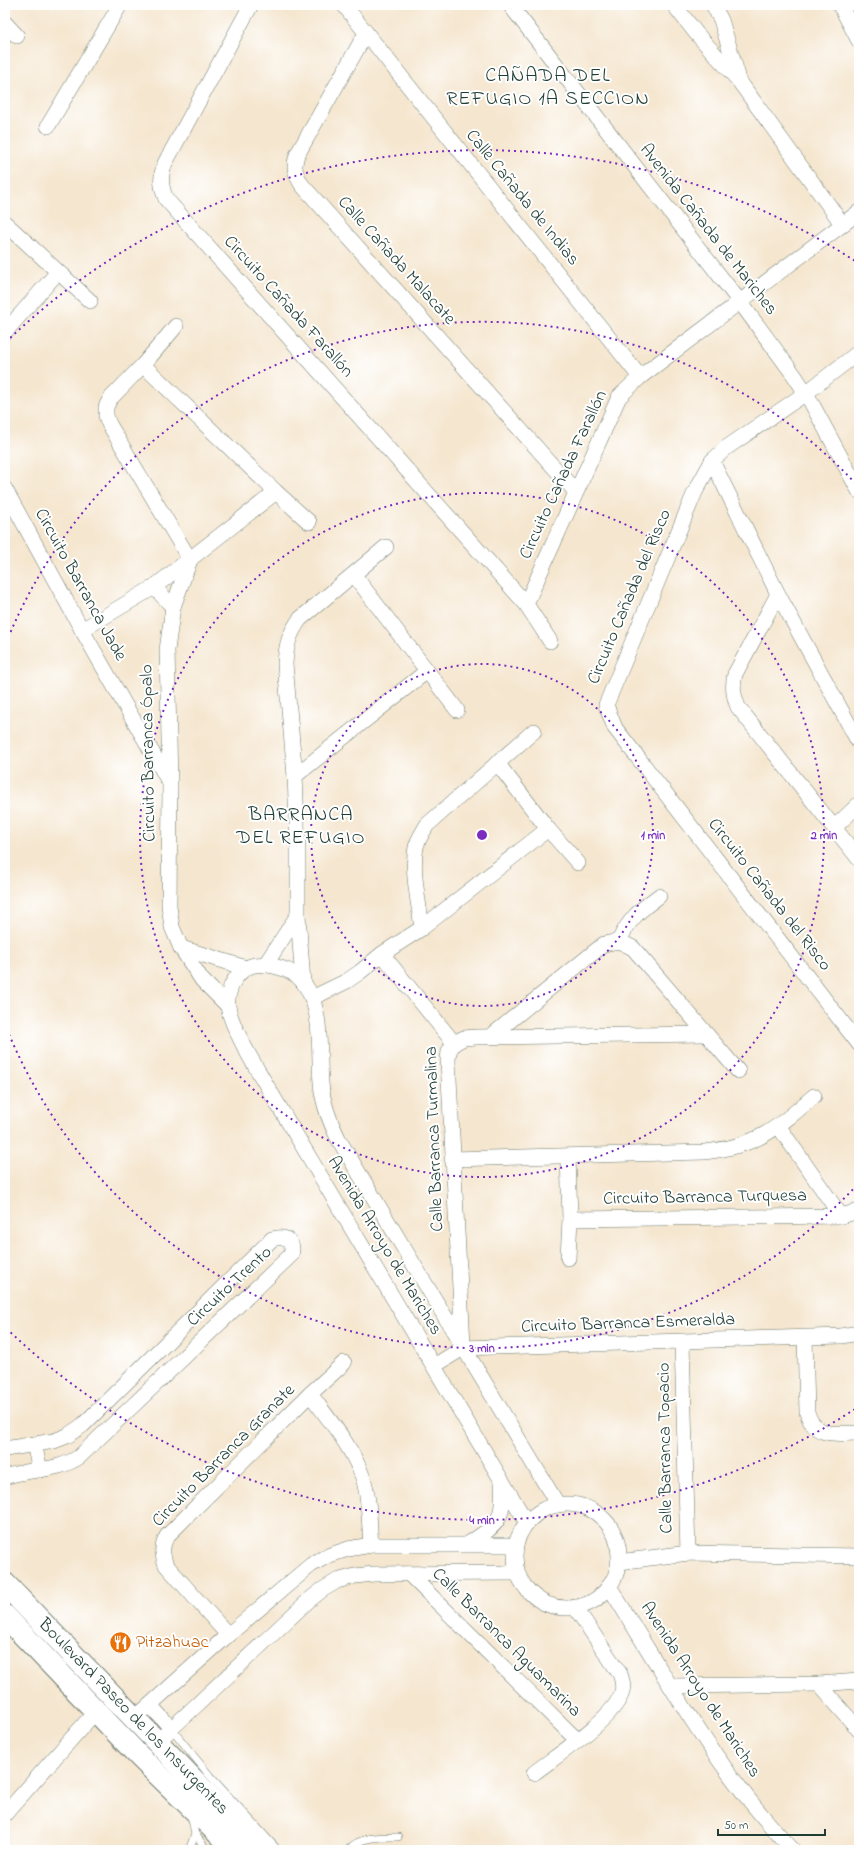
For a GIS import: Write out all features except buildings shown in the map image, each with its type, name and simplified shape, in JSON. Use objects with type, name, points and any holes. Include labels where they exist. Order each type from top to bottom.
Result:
[{"type":"main road","name":"Boulevard Paseo de los Insurgentes","points":[[5,1584],[142,1712],[164,1735],[261,1850]]},
{"type":"main road","name":"Boulevard Paseo de los Insurgentes","points":[[5,1616],[190,1807],[235,1850]]},
{"type":"street","points":[[48,126],[120,5]]},
{"type":"street","name":"Circuito Cañada Farallón","points":[[251,5],[164,166],[161,176],[161,188],[166,199],[526,604],[550,641]]},
{"type":"street","name":"Calle Cañada de Indias","points":[[344,5],[640,377]]},
{"type":"street","name":"Avenida Cañada de Mariches","points":[[510,5],[740,302],[806,392],[859,491]]},
{"type":"street","points":[[674,5],[696,33],[740,80],[842,225]]},
{"type":"street","points":[[713,5],[721,20],[740,80]]},
{"type":"street","points":[[840,5],[859,41]]},
{"type":"street","points":[[5,23],[17,36]]},
{"type":"street","name":"Calle Cañada Malacate","points":[[366,33],[297,154],[294,164],[296,174],[307,190],[576,492]]},
{"type":"street","name":"Circuito Cañada Farallón","points":[[526,604],[619,397],[640,377],[859,212]]},
{"type":"street","points":[[5,223],[57,273],[90,301]]},
{"type":"street","points":[[5,332],[57,273]]},
{"type":"street","points":[[176,326],[143,365],[110,399],[106,407],[106,416],[109,424],[190,560]]},
{"type":"street","name":"Circuito Cañada del Risco","points":[[859,352],[806,392],[726,448],[712,461],[695,492],[606,705],[615,728],[859,1044]]},
{"type":"street","points":[[143,365],[309,522]]},
{"type":"street","points":[[712,461],[778,594],[859,743]]},
{"type":"street","name":"Circuito Barranca Jade","points":[[5,489],[82,630],[170,783]]},
{"type":"street","points":[[82,630],[154,587],[276,492]]},
{"type":"street","points":[[303,982],[298,915],[298,846],[295,776],[285,664],[286,646],[291,631],[300,619],[386,547]]},
{"type":"street","name":"Circuito Barranca Ópalo","points":[[190,560],[173,607],[167,650],[170,783],[169,906],[172,927],[181,948],[202,980],[228,1005]]},
{"type":"street","points":[[354,575],[458,710]]},
{"type":"street","points":[[154,587],[173,607]]},
{"type":"street","points":[[778,594],[735,674],[733,696],[738,707],[859,859]]},
{"type":"street","points":[[295,776],[427,671]]},
{"type":"street","points":[[422,928],[414,860],[416,846],[421,835],[427,825],[534,731]]},
{"type":"street","points":[[497,763],[548,829],[578,863]]},
{"type":"street","points":[[835,827],[859,804]]},
{"type":"street","points":[[312,998],[347,981],[382,954],[422,928],[548,829]]},
{"type":"street","points":[[619,941],[625,926],[635,914],[659,896]]},
{"type":"street","points":[[265,965],[298,915]]},
{"type":"street","points":[[490,1037],[604,944],[619,941],[633,948],[738,1071]]},
{"type":"street","points":[[181,948],[246,968],[265,965],[282,968],[293,972],[303,982]]},
{"type":"street","name":"Calle Barranca Turmalina","points":[[382,954],[454,1043],[449,1051],[448,1060],[463,1348]]},
{"type":"street","points":[[228,1005],[230,990],[236,978],[246,968]]},
{"type":"street","name":"Avenida Arroyo de Mariches","points":[[303,982],[312,998],[318,1019],[321,1083],[330,1121],[339,1140],[558,1505]]},
{"type":"street","name":"Avenida Arroyo de Mariches","points":[[228,1005],[236,1030],[274,1098],[527,1523]]},
{"type":"street","points":[[454,1043],[464,1038],[490,1037],[706,1034]]},
{"type":"street","points":[[452,1159],[704,1152],[730,1149],[753,1141],[779,1127],[814,1096]]},
{"type":"street","name":"Circuito Barranca Turquesa","points":[[779,1127],[841,1216]]},
{"type":"street","points":[[568,1156],[570,1219],[568,1258]]},
{"type":"street","name":"Circuito Barranca Turquesa","points":[[570,1219],[841,1216],[859,1211]]},
{"type":"street","name":"Circuito Trento","points":[[5,1449],[54,1441],[67,1436],[83,1425],[272,1239],[285,1238],[290,1242],[293,1249],[291,1255],[200,1341],[98,1441],[71,1463],[58,1468],[5,1477]]},
{"type":"street","points":[[186,1325],[200,1341]]},
{"type":"street","name":"Circuito Barranca Esmeralda","points":[[463,1348],[805,1338],[842,1336],[859,1333]]},
{"type":"street","points":[[805,1338],[808,1412],[810,1423],[817,1430],[829,1433],[859,1432]]},
{"type":"street","name":"Calle Barranca Topacio","points":[[682,1342],[688,1553]]},
{"type":"street","points":[[434,1366],[463,1348]]},
{"type":"street","points":[[310,1394],[344,1363]]},
{"type":"street","name":"Circuito Barranca Granate","points":[[228,1635],[166,1565],[162,1555],[162,1545],[167,1536],[310,1394],[344,1441],[355,1459],[363,1478],[367,1501],[371,1545]]},
{"type":"street","points":[[83,1425],[98,1441]]},
{"type":"street","points":[[34,1444],[40,1470]]},
{"type":"street","points":[[468,1544],[492,1528],[500,1518],[503,1503],[502,1482]]},
{"type":"street","points":[[558,1505],[574,1505],[590,1509],[603,1518],[613,1531],[618,1546],[619,1562],[615,1575],[609,1586],[600,1596],[588,1604],[575,1607],[556,1607],[540,1600],[526,1589],[517,1573],[515,1559],[516,1545],[520,1533],[536,1514],[546,1508],[558,1505]]},
{"type":"street","points":[[142,1712],[228,1635],[311,1565],[327,1556],[348,1549],[371,1545],[516,1545]]},
{"type":"street","points":[[619,1562],[688,1553],[859,1556]]},
{"type":"street","points":[[164,1735],[308,1601],[337,1581],[355,1576],[517,1573]]},
{"type":"street","name":"Calle Barranca Aguamarina","points":[[408,1574],[577,1740]]},
{"type":"street","name":"Avenida Arroyo de Mariches","points":[[609,1586],[671,1686],[719,1759],[757,1809],[793,1850]]},
{"type":"street","points":[[534,1773],[614,1709],[622,1692],[623,1683],[620,1674],[575,1607]]},
{"type":"street","points":[[671,1686],[819,1684],[859,1681]]},
{"type":"street","points":[[819,1684],[859,1730]]},
{"type":"street","points":[[5,1814],[96,1711]]},
{"type":"lane","points":[[164,1735],[210,1776],[278,1850]]},
{"type":"lane","points":[[190,1807],[195,1834],[207,1850]]},
{"type":"lane","points":[[189,1850],[195,1834]]},
{"type":"lane","points":[[348,1850],[351,1847],[374,1837],[398,1837]]},
{"type":"place","name":"Pitzahuac","points":[[121,1643]]},
{"type":"district","name":"CAÑADA DEL REFUGIO 1A SECCION","points":[[548,88]]},
{"type":"district","name":"BARRANCA DEL REFUGIO","points":[[301,826]]}]
